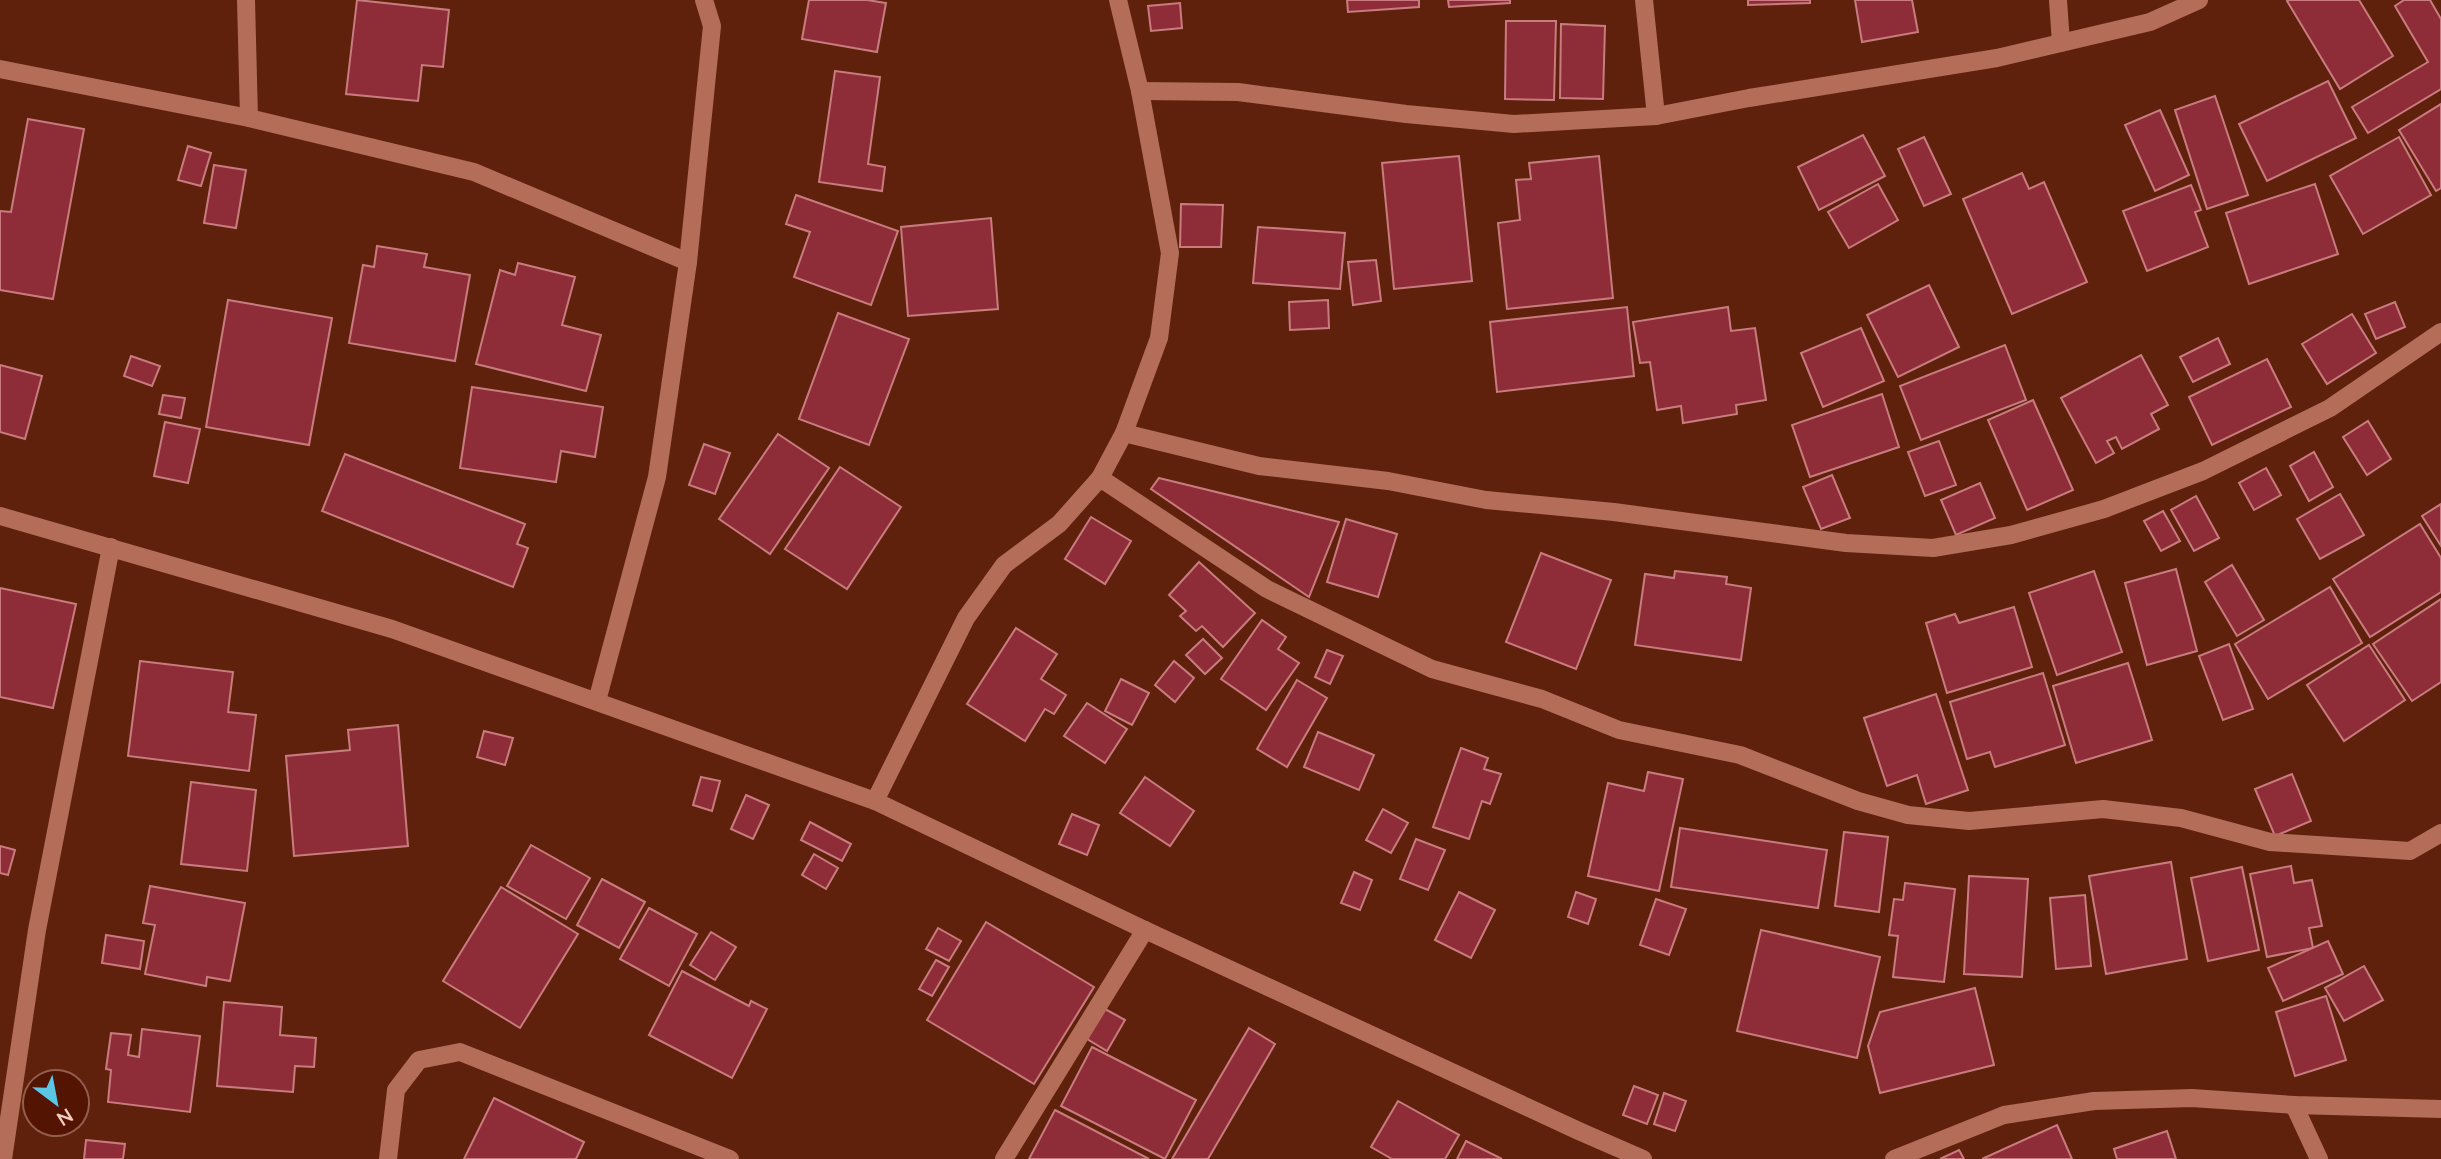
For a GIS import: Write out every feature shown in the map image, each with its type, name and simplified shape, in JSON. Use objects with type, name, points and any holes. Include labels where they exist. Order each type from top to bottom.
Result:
[{"type":"street","points":[[246,0],[248,118]]},
{"type":"street","points":[[597,701],[657,477],[688,262],[712,26],[704,0]]},
{"type":"street","points":[[875,801],[966,618],[1004,565],[1059,524],[1100,478],[1124,433],[1159,338],[1170,253],[1140,91],[1118,0]]},
{"type":"street","points":[[1644,0],[1656,116]]},
{"type":"street","points":[[2058,0],[2061,43]]},
{"type":"street","points":[[1140,91],[1238,92],[1406,114],[1514,124],[1656,116],[1749,98],[1997,58],[2150,22],[2199,0]]},
{"type":"street","points":[[0,69],[248,118],[474,172],[688,262]]},
{"type":"street","points":[[1124,433],[1259,466],[1388,481],[1486,500],[1614,512],[1846,543],[1933,548],[2011,535],[2104,509],[2203,471],[2330,408],[2441,332]]},
{"type":"street","points":[[1100,478],[1267,589],[1432,669],[1542,699],[1619,730],[1740,755],[1858,801],[1908,815],[1969,821],[2103,809],[2181,818],[2270,842],[2410,851],[2441,833]]},
{"type":"street","points":[[0,516],[392,629],[875,801],[1145,930],[1643,1159]]},
{"type":"street","points":[[3,1159],[37,930],[111,547]]},
{"type":"street","points":[[1004,1159],[1145,930]]},
{"type":"street","points":[[388,1159],[396,1090],[419,1060],[460,1052],[730,1159]]},
{"type":"street","points":[[1894,1159],[2004,1115],[2094,1101],[2192,1098],[2294,1105],[2441,1109]]},
{"type":"street","points":[[2294,1105],[2319,1159]]},
{"type":"building","points":[[357,0],[449,10],[443,67],[422,65],[418,101],[346,94]]},
{"type":"building","points":[[809,0],[867,0],[886,3],[877,52],[802,39]]},
{"type":"building","points":[[1347,0],[1419,0],[1419,7],[1348,12]]},
{"type":"building","points":[[1448,0],[1510,0],[1510,3],[1449,7]]},
{"type":"building","points":[[1748,0],[1810,0],[1810,3],[1748,5]]},
{"type":"building","points":[[1855,0],[1912,0],[1918,32],[1862,42]]},
{"type":"building","points":[[2359,0],[2393,56],[2340,89],[2287,1]]},
{"type":"building","points":[[2404,0],[2430,0],[2441,19],[2441,89],[2368,133],[2352,107],[2428,62],[2395,6]]},
{"type":"building","points":[[1180,3],[1182,28],[1151,31],[1148,6]]},
{"type":"building","points":[[1506,21],[1556,21],[1554,100],[1505,99]]},
{"type":"building","points":[[1561,24],[1605,26],[1603,99],[1560,98]]},
{"type":"building","points":[[835,71],[880,77],[868,164],[885,167],[882,191],[819,182]]},
{"type":"building","points":[[2328,81],[2356,138],[2267,181],[2239,124]]},
{"type":"building","points":[[2215,96],[2248,195],[2207,209],[2175,110]]},
{"type":"building","points":[[2441,104],[2441,188],[2436,191],[2399,130]]},
{"type":"building","points":[[2160,110],[2189,175],[2155,191],[2125,125]]},
{"type":"building","points":[[28,119],[84,129],[53,299],[0,290],[0,211],[11,212]]},
{"type":"building","points":[[1863,135],[1885,176],[1819,210],[1798,167]]},
{"type":"building","points":[[1924,137],[1951,194],[1924,206],[1898,149]]},
{"type":"building","points":[[2399,137],[2431,195],[2363,234],[2330,176]]},
{"type":"building","points":[[188,146],[211,153],[201,186],[178,180]]},
{"type":"building","points":[[1459,156],[1472,281],[1394,289],[1382,163]]},
{"type":"building","points":[[1599,156],[1613,298],[1507,309],[1498,223],[1520,220],[1516,180],[1531,179],[1529,163]]},
{"type":"building","points":[[214,165],[246,170],[236,228],[204,223]]},
{"type":"building","points":[[2022,173],[2029,189],[2044,182],[2087,282],[2012,314],[1963,199]]},
{"type":"building","points":[[1878,184],[1898,220],[1849,248],[1828,212]]},
{"type":"building","points":[[2315,184],[2338,254],[2249,284],[2226,213]]},
{"type":"building","points":[[2191,185],[2201,210],[2195,212],[2208,247],[2147,271],[2123,211]]},
{"type":"building","points":[[796,195],[898,231],[871,305],[794,277],[810,232],[786,224]]},
{"type":"building","points":[[1181,204],[1223,205],[1221,247],[1180,247]]},
{"type":"building","points":[[991,218],[998,309],[908,316],[901,227]]},
{"type":"building","points":[[1258,227],[1345,233],[1340,289],[1253,283]]},
{"type":"building","points":[[377,246],[427,254],[424,267],[470,275],[455,361],[349,343],[363,265],[374,267]]},
{"type":"building","points":[[1376,260],[1381,301],[1353,305],[1348,262]]},
{"type":"building","points":[[518,263],[575,277],[562,325],[601,335],[586,391],[476,364],[500,270],[515,275]]},
{"type":"building","points":[[1929,285],[1959,347],[1898,377],[1867,315]]},
{"type":"building","points":[[228,300],[332,318],[309,445],[206,427]]},
{"type":"building","points":[[1328,300],[1329,328],[1290,330],[1289,302]]},
{"type":"building","points":[[2395,302],[2405,327],[2376,339],[2365,314]]},
{"type":"building","points":[[1627,307],[1634,376],[1497,392],[1490,322]]},
{"type":"building","points":[[1728,307],[1731,331],[1755,328],[1766,400],[1736,405],[1737,414],[1683,423],[1681,406],[1657,410],[1650,362],[1640,363],[1633,322]]},
{"type":"building","points":[[838,313],[909,339],[869,445],[799,419]]},
{"type":"building","points":[[2352,314],[2376,353],[2327,384],[2302,344]]},
{"type":"building","points":[[1861,328],[1884,381],[1823,407],[1801,353]]},
{"type":"building","points":[[2218,338],[2230,364],[2193,382],[2180,357]]},
{"type":"building","points":[[2005,345],[2026,400],[1921,440],[1900,386]]},
{"type":"building","points":[[2141,355],[2168,405],[2151,414],[2159,429],[2122,449],[2116,437],[2107,441],[2114,453],[2096,463],[2061,398]]},
{"type":"building","points":[[131,356],[160,366],[152,386],[124,376]]},
{"type":"building","points":[[2267,359],[2291,407],[2212,445],[2189,397]]},
{"type":"building","points":[[0,365],[42,376],[25,439],[0,432]]},
{"type":"building","points":[[472,387],[603,407],[595,457],[561,451],[556,482],[460,468]]},
{"type":"building","points":[[1882,394],[1899,447],[1810,477],[1792,425]]},
{"type":"building","points":[[163,395],[185,398],[181,418],[159,414]]},
{"type":"building","points":[[2033,400],[2073,490],[2027,510],[1988,420]]},
{"type":"building","points":[[2368,421],[2391,459],[2367,475],[2343,437]]},
{"type":"building","points":[[165,422],[200,429],[188,483],[154,476]]},
{"type":"building","points":[[778,434],[829,468],[770,554],[719,519]]},
{"type":"building","points":[[1939,441],[1956,485],[1925,496],[1908,452]]},
{"type":"building","points":[[704,444],[730,453],[715,494],[689,485]]},
{"type":"building","points":[[2314,452],[2333,487],[2309,501],[2290,466]]},
{"type":"building","points":[[345,454],[525,524],[517,544],[528,548],[513,587],[322,511]]},
{"type":"building","points":[[840,467],[901,507],[847,589],[785,549]]},
{"type":"building","points":[[2266,468],[2281,495],[2254,510],[2239,483]]},
{"type":"building","points":[[1832,475],[1850,518],[1821,529],[1803,487]]},
{"type":"building","points":[[1159,478],[1339,522],[1309,597],[1151,489]]},
{"type":"building","points":[[1980,483],[1995,518],[1956,535],[1941,500]]},
{"type":"building","points":[[2340,494],[2364,535],[2320,559],[2297,519]]},
{"type":"building","points":[[2196,496],[2219,538],[2194,551],[2171,510]]},
{"type":"building","points":[[2441,504],[2441,546],[2422,516]]},
{"type":"building","points":[[2163,511],[2180,541],[2161,551],[2144,521]]},
{"type":"building","points":[[1091,517],[1131,541],[1105,584],[1065,559]]},
{"type":"building","points":[[1346,519],[1397,534],[1378,597],[1327,582]]},
{"type":"building","points":[[2420,524],[2441,558],[2441,592],[2370,637],[2333,579]]},
{"type":"building","points":[[1541,553],[1611,580],[1576,669],[1506,642]]},
{"type":"building","points":[[1199,562],[1255,613],[1223,647],[1202,626],[1196,631],[1180,616],[1186,611],[1169,595]]},
{"type":"building","points":[[2232,565],[2264,620],[2237,636],[2205,582]]},
{"type":"building","points":[[2176,569],[2197,651],[2147,665],[2125,583]]},
{"type":"building","points":[[1675,571],[1727,577],[1726,584],[1751,588],[1741,660],[1635,645],[1645,574],[1674,578]]},
{"type":"building","points":[[2094,571],[2122,652],[2057,675],[2029,593]]},
{"type":"building","points":[[2330,587],[2362,643],[2268,699],[2235,644]]},
{"type":"building","points":[[0,588],[76,604],[53,708],[0,697]]},
{"type":"building","points":[[2441,599],[2441,682],[2412,701],[2373,644]]},
{"type":"building","points":[[2014,607],[2032,667],[1947,693],[1926,623],[1955,614],[1959,623]]},
{"type":"building","points":[[1262,620],[1286,637],[1278,649],[1299,663],[1266,710],[1221,679]]},
{"type":"building","points":[[1016,628],[1057,654],[1041,679],[1066,695],[1054,714],[1045,709],[1025,741],[967,704]]},
{"type":"building","points":[[1203,639],[1222,658],[1205,674],[1186,655]]},
{"type":"building","points":[[2229,644],[2253,709],[2223,720],[2199,656]]},
{"type":"building","points":[[2369,645],[2405,700],[2344,741],[2307,685]]},
{"type":"building","points":[[1327,650],[1343,656],[1330,684],[1315,677]]},
{"type":"building","points":[[140,661],[233,672],[228,712],[256,715],[249,771],[128,756]]},
{"type":"building","points":[[1174,661],[1194,678],[1175,702],[1155,685]]},
{"type":"building","points":[[2128,663],[2152,740],[2076,763],[2053,686]]},
{"type":"building","points":[[2043,673],[2065,745],[1995,767],[1990,752],[1967,759],[1950,702]]},
{"type":"building","points":[[1121,679],[1149,693],[1132,725],[1105,711]]},
{"type":"building","points":[[1297,680],[1327,698],[1287,767],[1257,749]]},
{"type":"building","points":[[1936,694],[1968,790],[1926,804],[1917,775],[1887,786],[1864,718]]},
{"type":"building","points":[[1087,703],[1127,729],[1105,763],[1064,736]]},
{"type":"building","points":[[398,725],[408,846],[294,856],[286,756],[350,750],[348,730]]},
{"type":"building","points":[[484,731],[513,738],[505,765],[477,757]]},
{"type":"building","points":[[1318,732],[1374,755],[1359,790],[1304,767]]},
{"type":"building","points":[[1461,748],[1488,758],[1484,769],[1501,774],[1490,804],[1482,801],[1469,839],[1433,827]]},
{"type":"building","points":[[1648,772],[1683,779],[1659,891],[1588,876],[1608,783],[1644,791]]},
{"type":"building","points":[[2292,774],[2311,821],[2275,836],[2255,789]]},
{"type":"building","points":[[701,777],[720,781],[712,811],[693,805]]},
{"type":"building","points":[[1145,777],[1194,811],[1170,846],[1120,813]]},
{"type":"building","points":[[191,782],[256,790],[247,871],[181,864]]},
{"type":"building","points":[[746,795],[769,805],[753,839],[731,829]]},
{"type":"building","points":[[1383,809],[1408,823],[1391,853],[1366,840]]},
{"type":"building","points":[[1072,814],[1099,825],[1087,855],[1059,844]]},
{"type":"building","points":[[810,822],[851,844],[842,861],[801,840]]},
{"type":"building","points":[[1680,828],[1827,850],[1818,908],[1671,887]]},
{"type":"building","points":[[1844,832],[1888,837],[1879,912],[1835,906]]},
{"type":"building","points":[[1416,839],[1445,850],[1428,890],[1400,879]]},
{"type":"building","points":[[531,845],[590,878],[566,919],[507,886]]},
{"type":"building","points":[[0,846],[15,850],[8,875],[0,873]]},
{"type":"building","points":[[814,854],[838,868],[826,889],[802,875]]},
{"type":"building","points":[[2171,862],[2187,959],[2106,974],[2089,876]]},
{"type":"building","points":[[2291,866],[2294,883],[2312,880],[2322,926],[2309,928],[2313,948],[2267,957],[2250,874]]},
{"type":"building","points":[[2242,867],[2259,950],[2208,961],[2191,878]]},
{"type":"building","points":[[1354,872],[1372,880],[1360,910],[1341,903]]},
{"type":"building","points":[[1969,876],[2028,879],[2022,977],[1964,974]]},
{"type":"building","points":[[602,879],[645,902],[619,948],[577,925]]},
{"type":"building","points":[[1905,883],[1955,889],[1944,982],[1893,977],[1898,936],[1889,935],[1894,899],[1903,900]]},
{"type":"building","points":[[150,886],[245,903],[230,981],[207,977],[206,986],[145,974],[155,925],[143,923]]},
{"type":"building","points":[[501,887],[578,934],[520,1028],[443,981]]},
{"type":"building","points":[[1459,892],[1495,910],[1471,958],[1435,940]]},
{"type":"building","points":[[1576,892],[1596,899],[1588,924],[1568,917]]},
{"type":"building","points":[[2085,895],[2091,966],[2056,969],[2050,898]]},
{"type":"building","points":[[1656,899],[1686,909],[1669,955],[1640,945]]},
{"type":"building","points":[[649,908],[697,934],[669,986],[620,959]]},
{"type":"building","points":[[986,922],[1094,987],[1034,1084],[927,1020]]},
{"type":"building","points":[[938,928],[961,941],[949,961],[926,949]]},
{"type":"building","points":[[1761,930],[1880,957],[1857,1058],[1737,1031]]},
{"type":"building","points":[[711,932],[736,947],[715,980],[690,965]]},
{"type":"building","points":[[106,935],[144,941],[140,969],[102,963]]},
{"type":"building","points":[[2328,941],[2343,974],[2283,1001],[2268,968]]},
{"type":"building","points":[[936,960],[949,967],[932,996],[919,989]]},
{"type":"building","points":[[2364,966],[2383,1000],[2344,1021],[2325,988]]},
{"type":"building","points":[[682,971],[749,1006],[751,1001],[767,1009],[732,1078],[649,1035]]},
{"type":"building","points":[[1975,988],[1994,1065],[1880,1093],[1868,1046],[1880,1012]]},
{"type":"building","points":[[2326,996],[2346,1060],[2295,1076],[2276,1012]]},
{"type":"building","points":[[224,1002],[282,1007],[280,1035],[316,1038],[314,1067],[295,1066],[293,1092],[217,1086]]},
{"type":"building","points":[[1105,1009],[1125,1020],[1107,1051],[1087,1039]]},
{"type":"building","points":[[1249,1028],[1275,1044],[1208,1159],[1172,1159]]},
{"type":"building","points":[[142,1029],[200,1036],[190,1112],[108,1102],[111,1070],[106,1069],[111,1033],[131,1035],[128,1055],[139,1057]]},
{"type":"building","points":[[1092,1047],[1196,1100],[1165,1159],[1061,1106]]},
{"type":"building","points":[[1634,1086],[1658,1095],[1647,1124],[1623,1115]]},
{"type":"building","points":[[1664,1093],[1686,1101],[1675,1131],[1654,1124]]},
{"type":"building","points":[[494,1098],[584,1142],[576,1159],[464,1159]]},
{"type":"building","points":[[1398,1101],[1459,1135],[1445,1159],[1392,1159],[1371,1147]]},
{"type":"building","points":[[1055,1110],[1149,1159],[1029,1159]]},
{"type":"building","points":[[2057,1125],[2072,1159],[1982,1159]]},
{"type":"building","points":[[2167,1131],[2176,1159],[2117,1159],[2114,1149]]},
{"type":"building","points":[[86,1140],[125,1144],[123,1159],[84,1159]]},
{"type":"building","points":[[1466,1141],[1502,1159],[1457,1159]]},
{"type":"building","points":[[1959,1150],[1964,1159],[1940,1159]]}]
